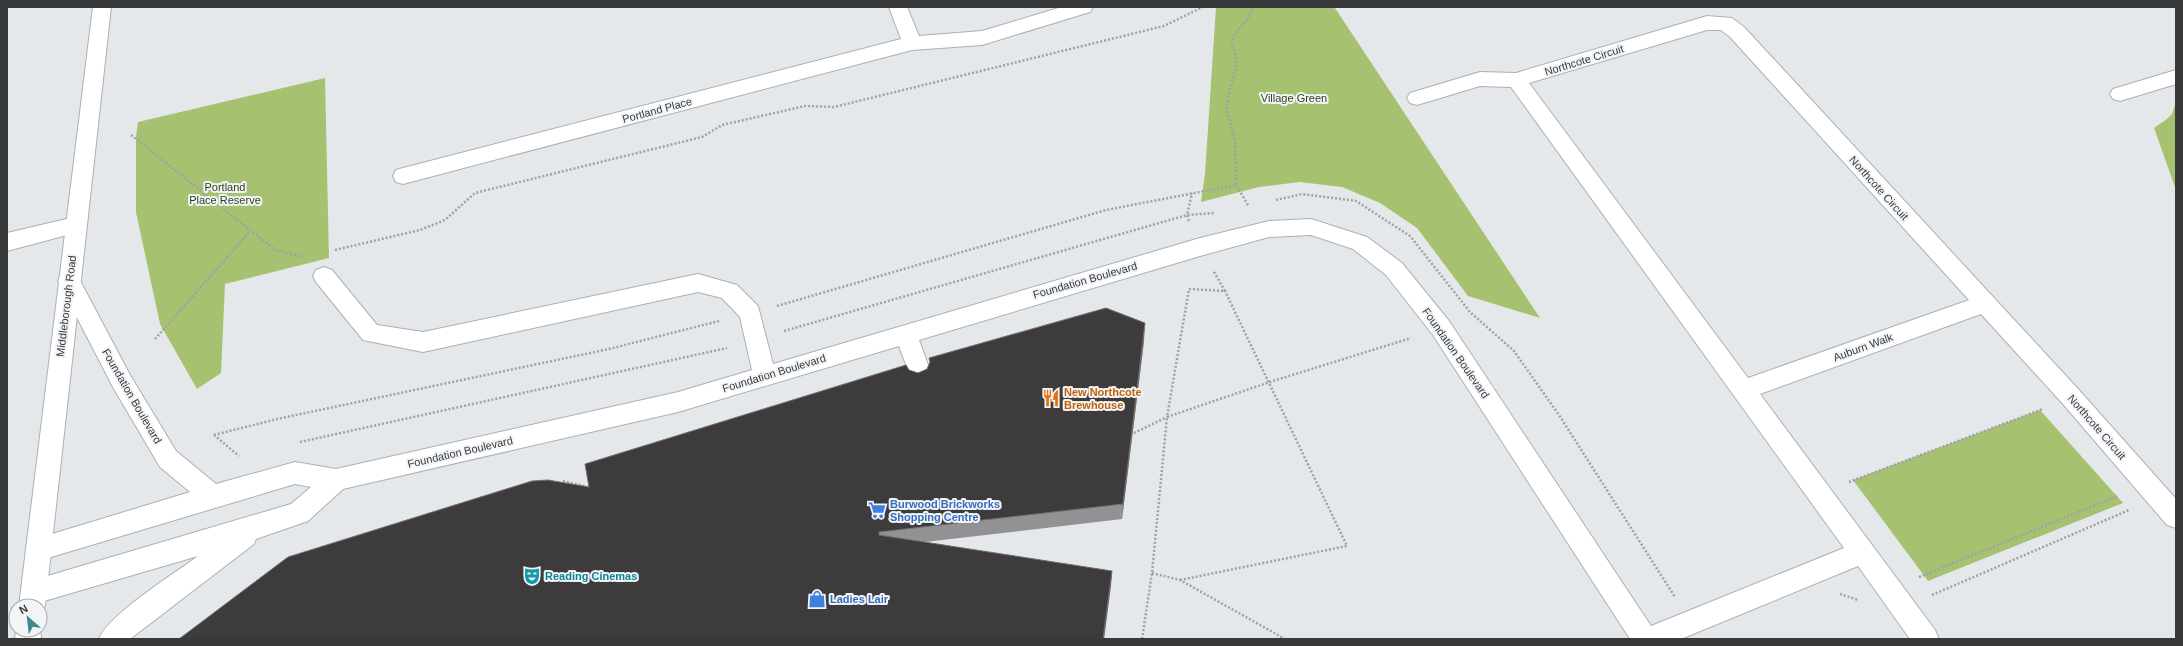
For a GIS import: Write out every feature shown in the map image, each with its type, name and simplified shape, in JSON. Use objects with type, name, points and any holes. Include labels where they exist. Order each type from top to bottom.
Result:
[{"type":"street","name":"Middleborough Road","points":[[33,598],[75,225],[102,7]]},
{"type":"street","points":[[898,7],[912,43]]},
{"type":"street","name":"Portland Place","points":[[403,176],[912,43],[982,38],[1084,7]]},
{"type":"street","name":"Northcote Circuit","points":[[1417,98],[1480,79],[1516,80],[1707,23],[1725,23],[1737,32],[1984,304],[2071,397],[2176,517]]},
{"type":"street","points":[[2120,94],[2176,77]]},
{"type":"street","points":[[1516,80],[1818,494],[1926,639]]},
{"type":"street","points":[[7,242],[75,225]]},
{"type":"street","name":"Foundation Boulevard","points":[[38,549],[295,473],[336,480],[678,402],[905,333],[1200,247],[1269,229],[1311,227],[1360,243],[1394,269],[1441,328],[1644,639]]},
{"type":"street","points":[[324,276],[371,333],[423,342],[698,283],[729,291],[750,313],[765,376]]},
{"type":"street","name":"Foundation Boulevard","points":[[69,281],[122,382],[168,460],[213,496]]},
{"type":"street","name":"Auburn Walk","points":[[1742,390],[1984,304]]},
{"type":"street","points":[[905,333],[922,379]]},
{"type":"street","name":"Foundation Boulevard","points":[[36,598],[299,513],[336,480]]},
{"type":"street","name":"Foundation Boulevard","points":[[112,639],[131,621],[255,528]]},
{"type":"street","points":[[1650,639],[1861,552]]},
{"type":"path","points":[[328,252],[420,230],[445,220],[474,193],[702,137],[722,125],[805,106],[834,107],[1164,26],[1204,7]]},
{"type":"path","points":[[1248,205],[1236,185],[1235,141],[1226,106],[1237,62],[1232,43],[1233,36],[1247,20],[1253,7]]},
{"type":"path","points":[[131,135],[275,250],[304,257]]},
{"type":"path","points":[[1271,200],[1302,194],[1356,201],[1410,236],[1470,312],[1518,357],[1559,415],[1691,622]]},
{"type":"path","points":[[1241,207],[1256,204]]},
{"type":"path","points":[[299,443],[437,411],[702,355],[1187,215],[1221,211]]},
{"type":"path","points":[[155,339],[250,231]]},
{"type":"path","points":[[1180,580],[1347,546],[1270,382],[1225,291]]},
{"type":"path","points":[[1142,639],[1152,574],[1167,417],[1185,312]]},
{"type":"path","points":[[1134,433],[1167,417],[1270,382],[1441,328],[1470,312]]},
{"type":"path","points":[[1818,494],[2071,397]]},
{"type":"path","points":[[214,436],[237,457],[245,455]]},
{"type":"path","points":[[563,481],[600,490]]},
{"type":"path","points":[[1837,593],[1858,600],[1889,589],[2123,494],[2138,506]]},
{"type":"path","points":[[1902,608],[2159,498]]},
{"type":"path","points":[[1152,574],[1180,580],[1286,639]]},
{"type":"green space","name":"Village Green","points":[[1216,7],[1338,7],[1335,8],[1540,318],[1468,296],[1417,228],[1380,203],[1342,187],[1299,182],[1259,187],[1201,202],[1205,174]]},
{"type":"green space","name":"Portland Place Reserve","points":[[325,78],[329,258],[225,284],[221,373],[197,389],[160,324],[136,212],[136,137],[138,122]]},
{"type":"green space","points":[[2176,102],[2176,190],[2154,128],[2172,114]]},
{"type":"green space","points":[[2040,410],[2123,503],[1928,581],[1853,480]]},
{"type":"building","name":"Burwood Brickworks Shopping Centre","points":[[1106,308],[1145,323],[1123,504],[879,532],[879,535],[1112,571],[1103,639],[179,639],[288,557],[532,481],[548,480],[589,487],[585,464],[906,365],[909,370],[918,373],[927,369],[930,362],[929,358]]},
{"type":"place","name":"New Northcote Brewhouse","points":[[1051,398]]},
{"type":"place","name":"Burwood Brickworks Shopping Centre","points":[[877,510]]},
{"type":"place","name":"Reading Cinemas","points":[[532,576]]},
{"type":"place","name":"Ladies Lair","points":[[817,599]]}]
